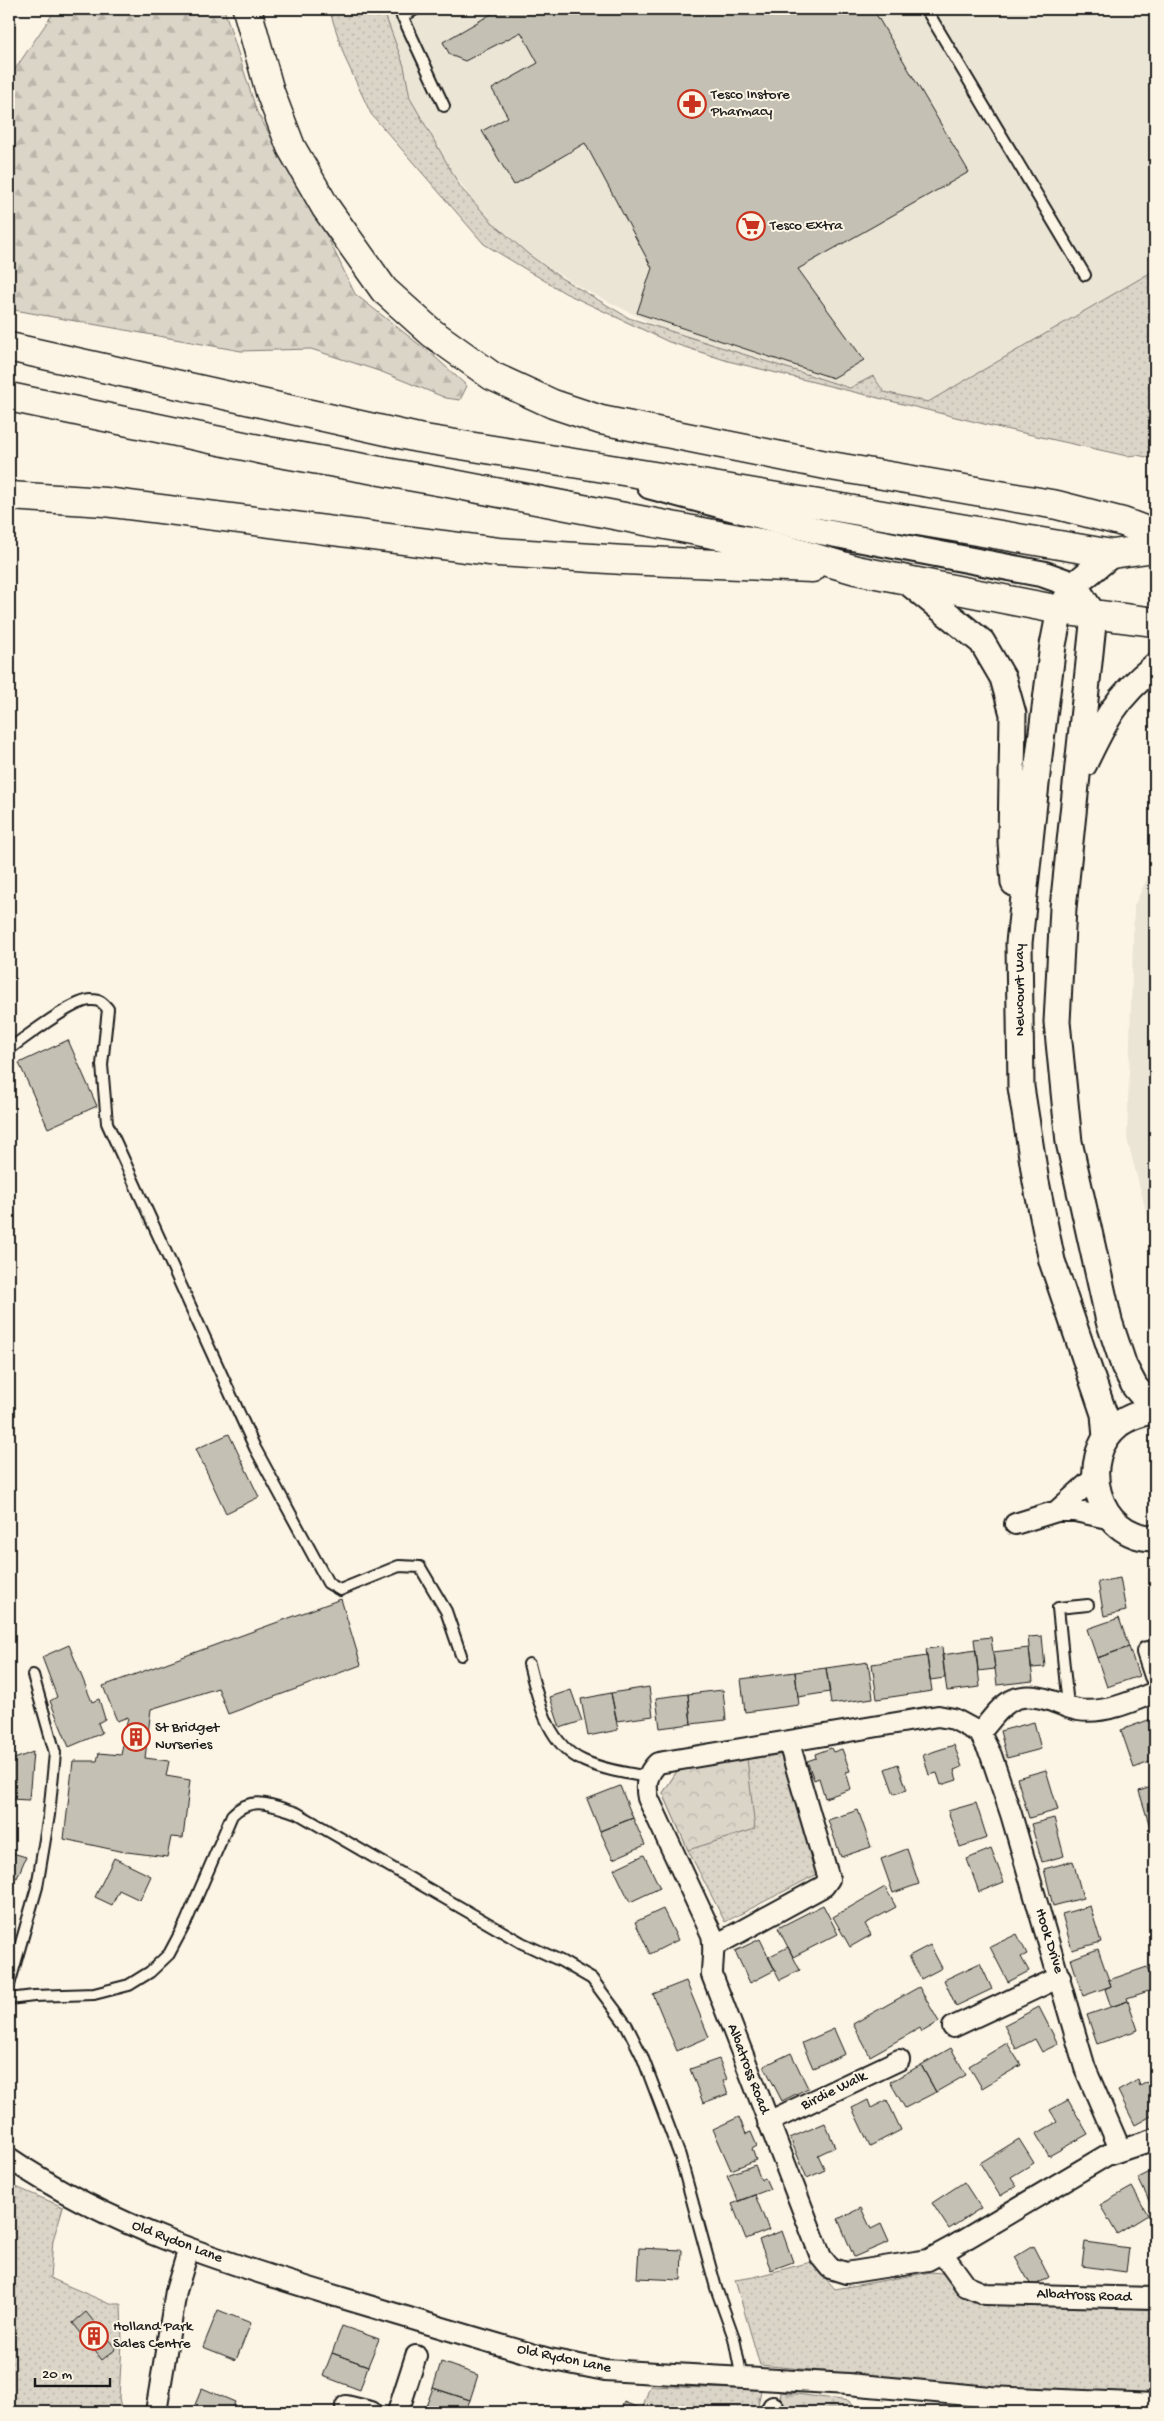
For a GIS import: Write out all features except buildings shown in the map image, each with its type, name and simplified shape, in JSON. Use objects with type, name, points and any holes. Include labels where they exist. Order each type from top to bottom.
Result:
[{"type":"main road","points":[[247,9],[270,92],[291,147],[326,208],[384,290],[432,333],[492,376],[554,404],[601,420],[831,466],[1057,505],[1123,522],[1155,534]]},
{"type":"main road","points":[[9,347],[418,438],[1112,554],[1155,548]]},
{"type":"main road","points":[[9,397],[268,451],[448,483],[770,545],[856,570],[1060,610],[1155,622]]},
{"type":"main road","points":[[9,496],[105,502],[498,552],[624,560],[856,570]]},
{"type":"street","points":[[543,458],[818,531],[1043,574],[1074,585],[1094,615],[1063,908],[1057,1022],[1069,1142],[1109,1320],[1124,1366],[1135,1387],[1155,1410],[1136,1415],[1119,1424],[1106,1438],[1097,1457],[1094,1478],[1100,1500],[1112,1519],[1129,1532],[1153,1541]]},
{"type":"street","name":"Newcourt Way","points":[[1106,1438],[1104,1414],[1052,1261],[1036,1182],[1021,1087],[1019,943],[1039,756],[1053,645],[1060,610],[1074,585],[1112,554]]},
{"type":"street","points":[[903,578],[982,642],[1003,678],[1013,714],[1011,842],[1019,943]]},
{"type":"street","points":[[1075,784],[1104,721],[1131,685],[1155,666]]},
{"type":"street","points":[[1058,1511],[1094,1478]]},
{"type":"street","points":[[1015,1524],[1058,1511],[1075,1511],[1112,1519]]},
{"type":"street","points":[[1147,1652],[1155,1676]]},
{"type":"street","points":[[653,1770],[938,1716],[954,1719],[980,1733],[1001,1706],[1014,1698],[1039,1698],[1076,1710],[1107,1710],[1155,1692]]},
{"type":"street","name":"Hook Drive","points":[[980,1733],[1002,1786],[1060,1977],[1085,2068],[1120,2149]]},
{"type":"street","points":[[714,1946],[824,1886],[829,1879],[789,1743]]},
{"type":"street","name":"Albatross Road","points":[[653,1770],[646,1788],[648,1798],[712,1935],[714,1946],[712,1975],[821,2256],[830,2268],[846,2273],[928,2260],[1107,2154],[1155,2139]]},
{"type":"street","points":[[954,2027],[1060,1977]]},
{"type":"street","name":"Birdie Walk","points":[[768,2122],[898,2060]]},
{"type":"street","name":"Old Rydon Lane","points":[[9,2158],[39,2179],[92,2208],[189,2248],[270,2277],[549,2359],[605,2370],[848,2384],[1128,2407],[1155,2404]]},
{"type":"street","points":[[156,2412],[176,2291],[189,2248]]},
{"type":"street","name":"Albatross Road","points":[[942,2253],[966,2286],[985,2294],[1155,2298]]},
{"type":"street","points":[[398,2412],[416,2356]]},
{"type":"street","points":[[346,2406],[371,2412]]},
{"type":"lane","points":[[416,9],[400,13],[444,106]]},
{"type":"lane","points":[[926,9],[1084,275]]},
{"type":"lane","points":[[9,1049],[57,1015],[90,999],[102,1002],[108,1009],[102,1065],[107,1123],[255,1448],[328,1583],[340,1590],[399,1566],[420,1567],[446,1611],[461,1655]]},
{"type":"lane","points":[[1068,1706],[1058,1608],[1088,1605]]},
{"type":"lane","points":[[529,1664],[541,1709],[560,1742],[582,1761],[607,1769],[653,1770]]},
{"type":"lane","points":[[9,1985],[37,1887],[49,1816],[55,1753],[33,1675]]},
{"type":"lane","points":[[9,1999],[34,1996],[94,1994],[129,1984],[150,1972],[169,1954],[186,1922],[232,1815],[240,1807],[258,1801],[297,1813],[522,1943],[561,1961],[592,1979],[631,2034],[642,2056],[680,2156],[716,2288],[734,2338],[742,2379]]},
{"type":"shaded area","points":[[378,9],[1155,9],[1155,459],[921,406],[753,360],[657,326],[585,290],[500,239],[427,136],[383,29]]},
{"type":"shaded area","points":[[1155,862],[1155,1245],[1127,1139],[1134,906]]},
{"type":"green space","points":[[56,9],[224,9],[257,112],[329,240],[355,294],[435,357],[467,386],[460,400],[446,398],[382,372],[311,349],[241,351],[9,309],[9,78]]},
{"type":"green space","points":[[329,9],[383,9],[404,66],[410,98],[461,188],[492,222],[528,254],[561,278],[629,318],[850,388],[873,376],[884,392],[928,402],[1155,270],[1155,459],[1137,455],[1127,456],[996,427],[728,361],[669,342],[565,293],[484,244],[371,114],[345,58]]},
{"type":"green space","points":[[786,1754],[821,1872],[725,1922],[688,1850],[663,1793],[679,1768]]},
{"type":"green space","points":[[747,1758],[755,1829],[688,1850],[663,1793],[679,1768]]},
{"type":"green space","points":[[9,2184],[63,2207],[53,2240],[50,2278],[110,2304],[121,2304],[122,2343],[119,2398],[122,2412],[9,2412]]},
{"type":"green space","points":[[811,2262],[835,2289],[931,2272],[942,2273],[953,2283],[1060,2303],[1155,2310],[1155,2395],[988,2387],[760,2365],[735,2280]]},
{"type":"green space","points":[[650,2386],[761,2390],[757,2412],[641,2412]]},
{"type":"green space","points":[[781,2392],[849,2401],[855,2412],[779,2412]]},
{"type":"place","name":"Tesco Instore Pharmacy","points":[[692,104]]},
{"type":"place","name":"Tesco Extra","points":[[751,226]]},
{"type":"place","name":"St Bridget Nurseries","points":[[136,1737]]},
{"type":"place","name":"Holland Park Sales Centre","points":[[94,2336]]}]
